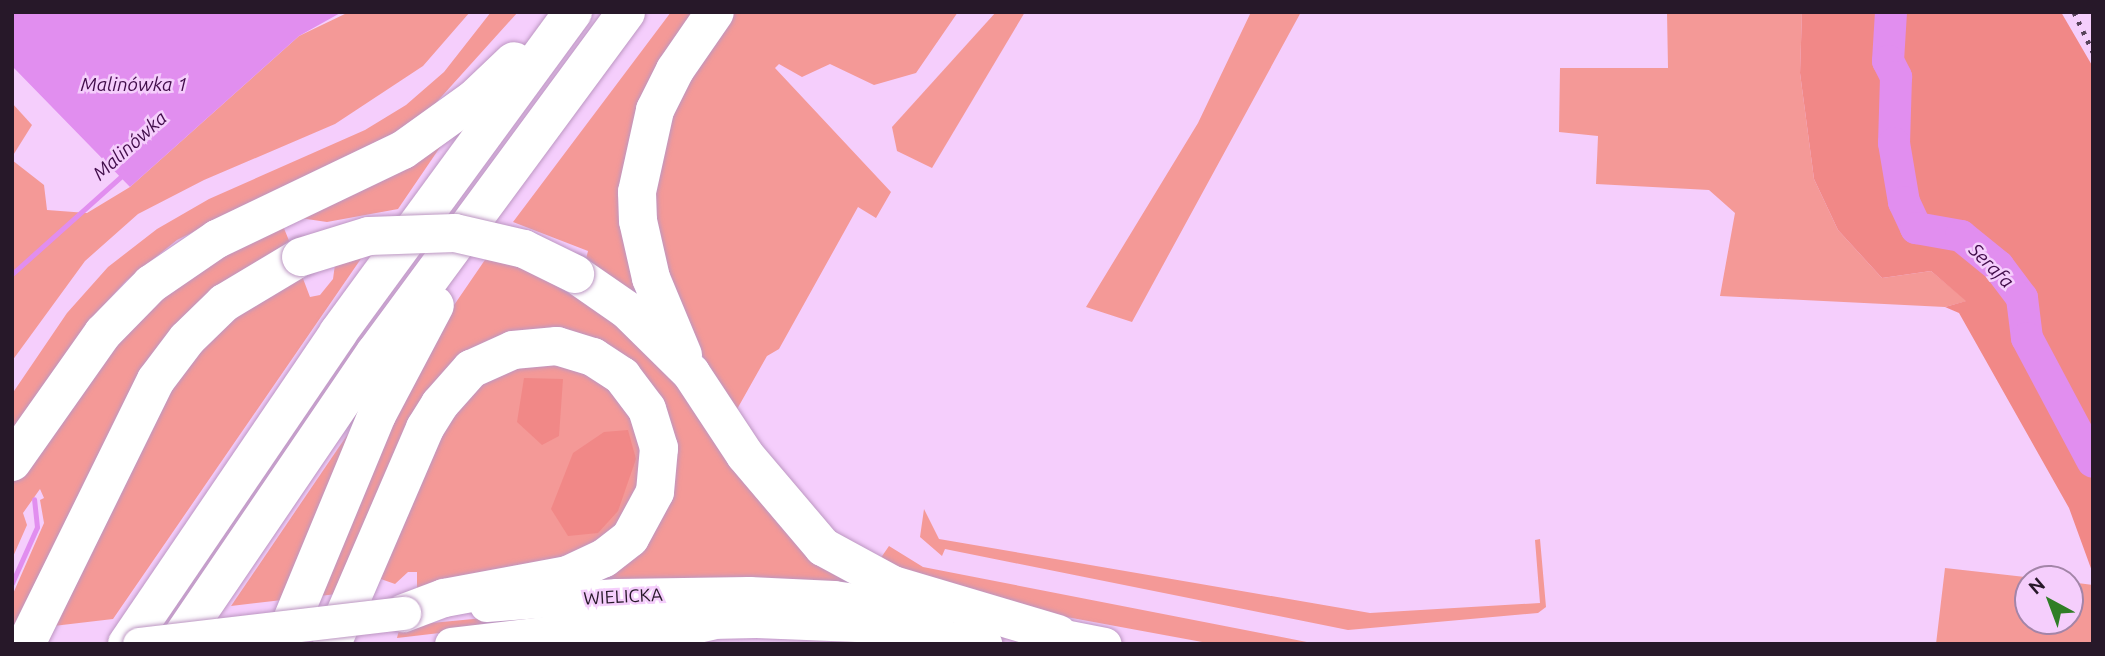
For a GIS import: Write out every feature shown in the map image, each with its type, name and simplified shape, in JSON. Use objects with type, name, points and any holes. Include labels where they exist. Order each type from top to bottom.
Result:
[{"type":"highway","points":[[12,462],[103,333],[151,284],[217,239],[361,172],[436,129],[474,99],[563,12]]},
{"type":"highway","points":[[127,644],[338,333],[573,12]]},
{"type":"highway","points":[[177,644],[322,428],[518,153],[625,12]]},
{"type":"highway","points":[[715,12],[675,70],[655,110],[638,192],[638,221],[652,278],[691,373],[745,455],[823,547],[893,586],[1058,634]]},
{"type":"highway","points":[[282,644],[377,415],[518,153]]},
{"type":"highway","points":[[26,644],[122,441],[163,370],[225,303],[301,257],[369,236],[455,233],[524,250],[575,274],[627,310],[691,373]]},
{"type":"highway","points":[[332,644],[425,428],[440,404],[471,369],[523,347],[557,346],[593,357],[622,376],[647,409],[659,448],[655,492],[631,538],[604,558],[568,575],[444,598],[404,613]]},
{"type":"highway","points":[[610,644],[711,621]]},
{"type":"main road","name":"WIELICKA","points":[[139,644],[404,613],[617,595],[749,593],[887,604],[1105,644]]},
{"type":"main road","name":"WIELICKA","points":[[451,644],[621,624],[711,621],[882,626],[985,644]]},
{"type":"shaded area","points":[[349,12],[470,12],[423,66],[335,124],[204,180],[138,214],[85,261],[12,361],[12,160],[44,185],[47,210],[87,213],[130,187],[299,36]]},
{"type":"shaded area","points":[[491,12],[518,12],[434,105],[394,133],[177,240],[126,281],[89,321],[12,431],[12,394],[67,313],[108,267],[157,229],[209,199],[365,130],[406,105],[444,72]]},
{"type":"shaded area","points":[[671,12],[702,12],[658,75],[647,304],[586,259],[588,251],[513,222]]},
{"type":"shaded area","points":[[727,12],[958,12],[916,73],[874,85],[830,64],[802,77],[779,64],[775,68],[891,192],[876,218],[858,207],[779,349],[767,356],[736,411],[680,319],[651,198],[659,127]]},
{"type":"shaded area","points":[[996,12],[1025,12],[932,168],[897,151],[892,127]]},
{"type":"shaded area","points":[[1251,12],[1301,12],[1132,322],[1086,307],[1198,123]]},
{"type":"shaded area","points":[[1667,12],[1802,12],[1800,73],[1814,179],[1838,230],[1882,278],[1931,271],[1967,301],[1945,307],[1720,296],[1735,213],[1709,190],[1596,184],[1598,136],[1559,132],[1560,68],[1668,68]]},
{"type":"shaded area","points":[[1802,12],[2061,12],[2093,67],[2093,574],[2069,508],[1959,313],[1945,307],[1966,301],[1931,271],[1882,278],[1838,230],[1814,179],[1800,73]]},
{"type":"shaded area","points":[[12,103],[32,125],[12,157]]},
{"type":"shaded area","points":[[447,137],[398,209],[327,222],[300,218],[283,226],[290,243],[217,288],[12,631],[12,596],[44,523],[40,500],[44,498],[40,489],[23,513],[27,525],[12,559],[12,483],[74,393],[174,282]]},
{"type":"shaded area","points":[[367,250],[113,619],[45,627],[195,345],[299,268],[310,297],[320,295],[333,279],[336,257]]},
{"type":"shaded area","points":[[489,254],[584,287],[874,589],[576,588],[649,530],[636,377],[487,349],[346,593],[319,596],[404,396],[450,311]]},
{"type":"shaded area","points":[[537,356],[616,384],[649,466],[605,547],[417,589],[417,572],[408,572],[395,584],[378,578],[422,457],[467,389]]},
{"type":"shaded area","points":[[524,378],[563,379],[559,436],[542,445],[517,422]]},
{"type":"shaded area","points":[[376,394],[291,599],[231,606],[339,447]]},
{"type":"shaded area","points":[[628,430],[636,459],[618,511],[598,533],[568,536],[551,509],[573,453],[604,432]]},
{"type":"shaded area","points":[[924,509],[939,539],[1370,613],[1540,603],[1535,540],[1540,539],[1546,607],[1538,613],[1348,630],[945,549],[942,556],[920,537]]},
{"type":"shaded area","points":[[889,546],[923,567],[1317,644],[1213,644],[1061,616],[878,562]]},
{"type":"shaded area","points":[[1945,568],[2014,576],[2014,635],[2084,635],[2084,584],[2093,585],[2093,644],[1936,644]]},
{"type":"shaded area","points":[[569,610],[566,618],[397,638],[400,626]]},
{"type":"water","name":"Malinówka 1","points":[[12,12],[342,12],[299,36],[130,187],[12,66]]},
{"type":"waterway","name":"Serafa","points":[[1891,12],[1888,61],[1896,77],[1894,143],[1904,202],[1916,228],[1961,236],[1998,266],[2022,298],[2027,338],[2093,462]]},
{"type":"waterway","name":"Malinówka","points":[[12,274],[125,173]]},
{"type":"waterway","name":"Malinówka","points":[[12,583],[37,527],[34,499]]},
{"type":"railway","points":[[2074,12],[2093,52]]}]
